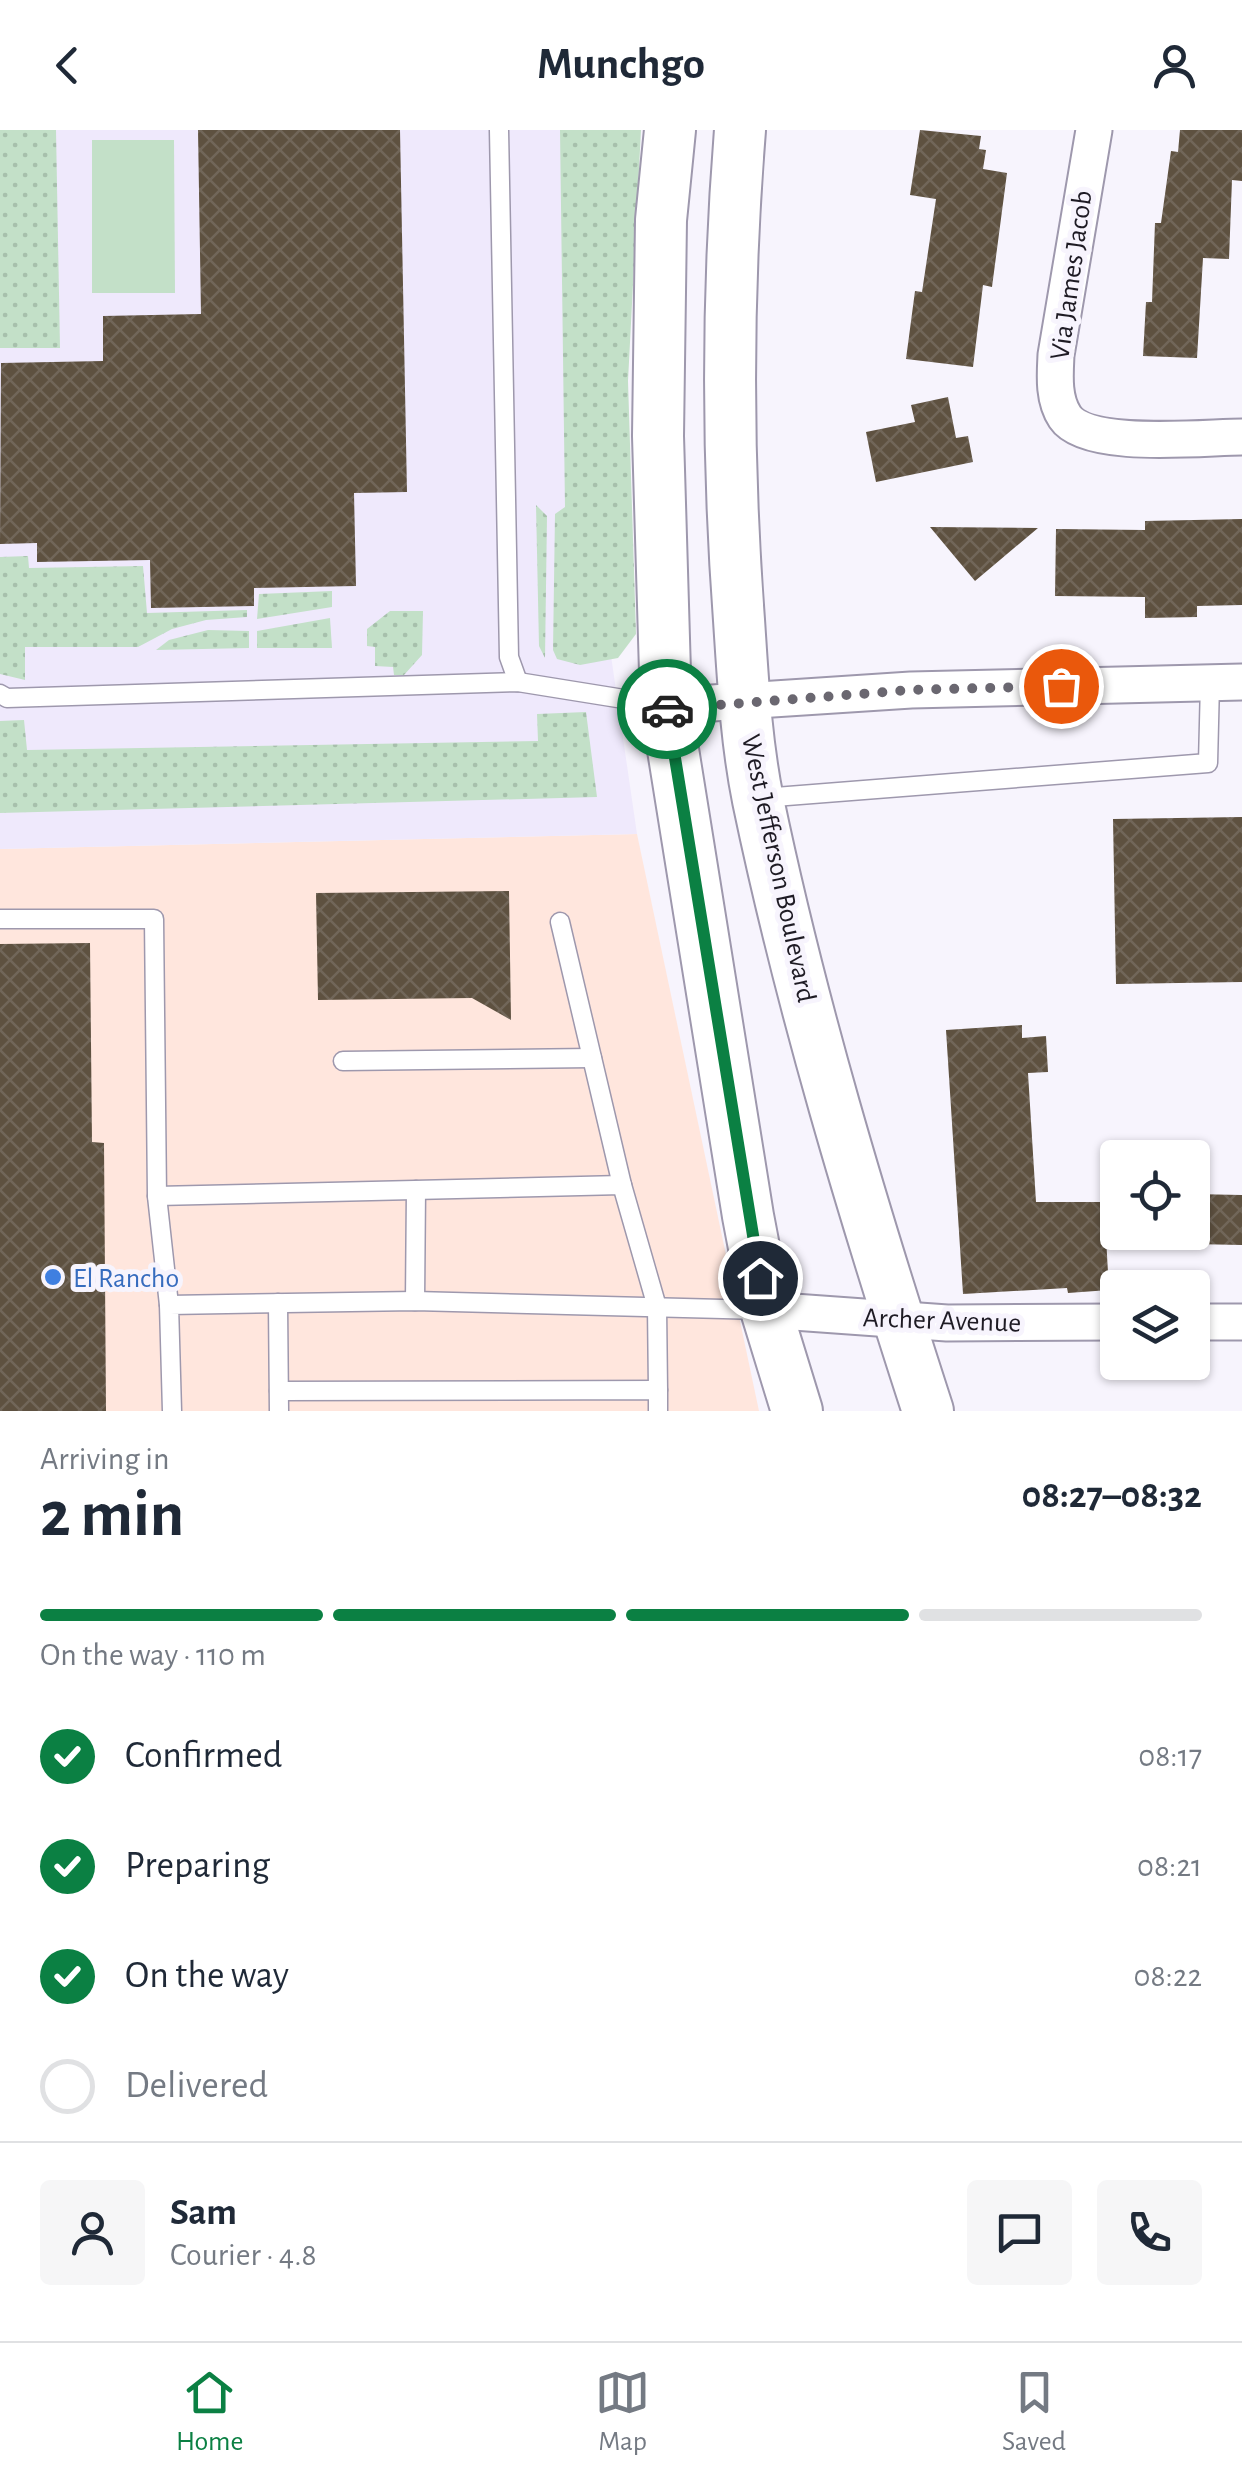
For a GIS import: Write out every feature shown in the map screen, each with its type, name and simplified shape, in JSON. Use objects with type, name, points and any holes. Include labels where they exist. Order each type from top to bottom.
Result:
[{"type":"main road","points":[[670,130],[662,220],[658,436],[666,706],[692,882],[766,1310],[797,1411]]},
{"type":"main road","name":"West Jefferson Boulevard","points":[[740,130],[732,420],[733,537],[744,702],[758,798],[815,1027],[898,1320],[928,1411]]},
{"type":"street","name":"Via James Jacob","points":[[1094,130],[1056,355],[1055,389],[1066,419],[1090,434],[1117,438],[1242,437]]},
{"type":"street","points":[[666,706],[911,690],[1226,682]]},
{"type":"street","name":"Archer Avenue","points":[[766,1310],[898,1320],[1100,1322]]},
{"type":"street","points":[[1210,1322],[1242,1322]]},
{"type":"lane","points":[[499,130],[509,657],[518,682]]},
{"type":"lane","points":[[0,694],[7,698],[518,682],[666,706]]},
{"type":"lane","points":[[758,798],[1208,763],[1226,682]]},
{"type":"lane","points":[[0,920],[154,919],[158,1196],[169,1305],[172,1411]]},
{"type":"lane","points":[[560,922],[622,1186],[657,1307],[658,1411]]},
{"type":"lane","points":[[344,1061],[592,1058]]},
{"type":"lane","points":[[158,1196],[622,1186]]},
{"type":"lane","points":[[415,1300],[416,1190]]},
{"type":"lane","points":[[169,1305],[415,1300],[766,1310]]},
{"type":"lane","points":[[278,1304],[279,1411]]},
{"type":"lane","points":[[278,1391],[658,1390]]},
{"type":"shaded area","points":[[0,130],[613,130],[609,642],[637,834],[0,849]]},
{"type":"shaded area","points":[[637,834],[759,1411],[0,1411],[0,849]]},
{"type":"green space","points":[[0,130],[56,130],[60,348],[0,348]]},
{"type":"green space","points":[[560,130],[641,130],[628,381],[636,634],[618,658],[580,665],[557,659],[553,650],[555,514],[565,507]]},
{"type":"green space","points":[[92,140],[174,140],[175,293],[92,293]]},
{"type":"green space","points":[[536,505],[547,516],[545,658],[539,646]]},
{"type":"green space","points":[[28,556],[29,568],[143,566],[147,613],[247,610],[247,617],[206,620],[172,629],[138,647],[25,647],[25,680],[0,674],[0,557]]},
{"type":"green space","points":[[332,591],[332,607],[257,619],[259,594]]},
{"type":"green space","points":[[390,611],[423,611],[422,655],[404,675],[394,675],[393,667],[375,666],[375,647],[367,646],[367,629]]},
{"type":"green space","points":[[330,618],[332,648],[257,648],[257,631]]},
{"type":"green space","points":[[208,630],[249,631],[249,648],[156,650],[169,640]]},
{"type":"green space","points":[[586,712],[597,797],[0,813],[0,721],[24,720],[27,750],[538,741],[537,714]]},
{"type":"building","points":[[198,130],[400,130],[407,492],[354,493],[356,586],[254,588],[254,606],[151,608],[150,560],[37,562],[37,543],[0,544],[1,363],[103,361],[103,316],[201,314]]},
{"type":"building","points":[[920,130],[981,136],[979,149],[986,150],[983,169],[1007,173],[992,287],[983,285],[973,367],[906,359],[915,291],[922,292],[936,199],[910,195]]},
{"type":"building","points":[[1180,130],[1242,130],[1242,181],[1232,180],[1229,259],[1203,258],[1197,358],[1143,356],[1146,302],[1152,302],[1155,223],[1161,223],[1171,151],[1178,152]]},
{"type":"building","points":[[948,397],[956,438],[968,436],[973,462],[876,482],[866,432],[915,422],[911,405]]},
{"type":"building","points":[[1242,519],[1242,605],[1197,606],[1197,617],[1145,618],[1145,597],[1055,596],[1056,529],[1145,530],[1145,521]]},
{"type":"building","points":[[930,527],[1038,528],[975,581]]},
{"type":"building","points":[[1242,817],[1242,982],[1116,984],[1113,819]]},
{"type":"building","points":[[509,891],[511,1020],[472,998],[318,1000],[316,893]]},
{"type":"building","name":"El Rancho","points":[[90,943],[92,1142],[104,1143],[106,1411],[0,1411],[0,944]]},
{"type":"building","points":[[1022,1025],[1022,1038],[1046,1036],[1048,1072],[1028,1073],[1036,1202],[1100,1202],[1100,1250],[1107,1250],[1108,1270],[1100,1270],[1100,1291],[1068,1293],[1067,1288],[963,1294],[946,1030]]},
{"type":"building","points":[[1210,1194],[1242,1195],[1242,1245],[1210,1244]]},
{"type":"way so far","points":[[667,709],[666,706],[911,690],[1061,686]]},
{"type":"place","name":"El Rancho","points":[[53,1277]]},
{"type":"route","points":[[667,709],[680,811],[760,1278]]}]
